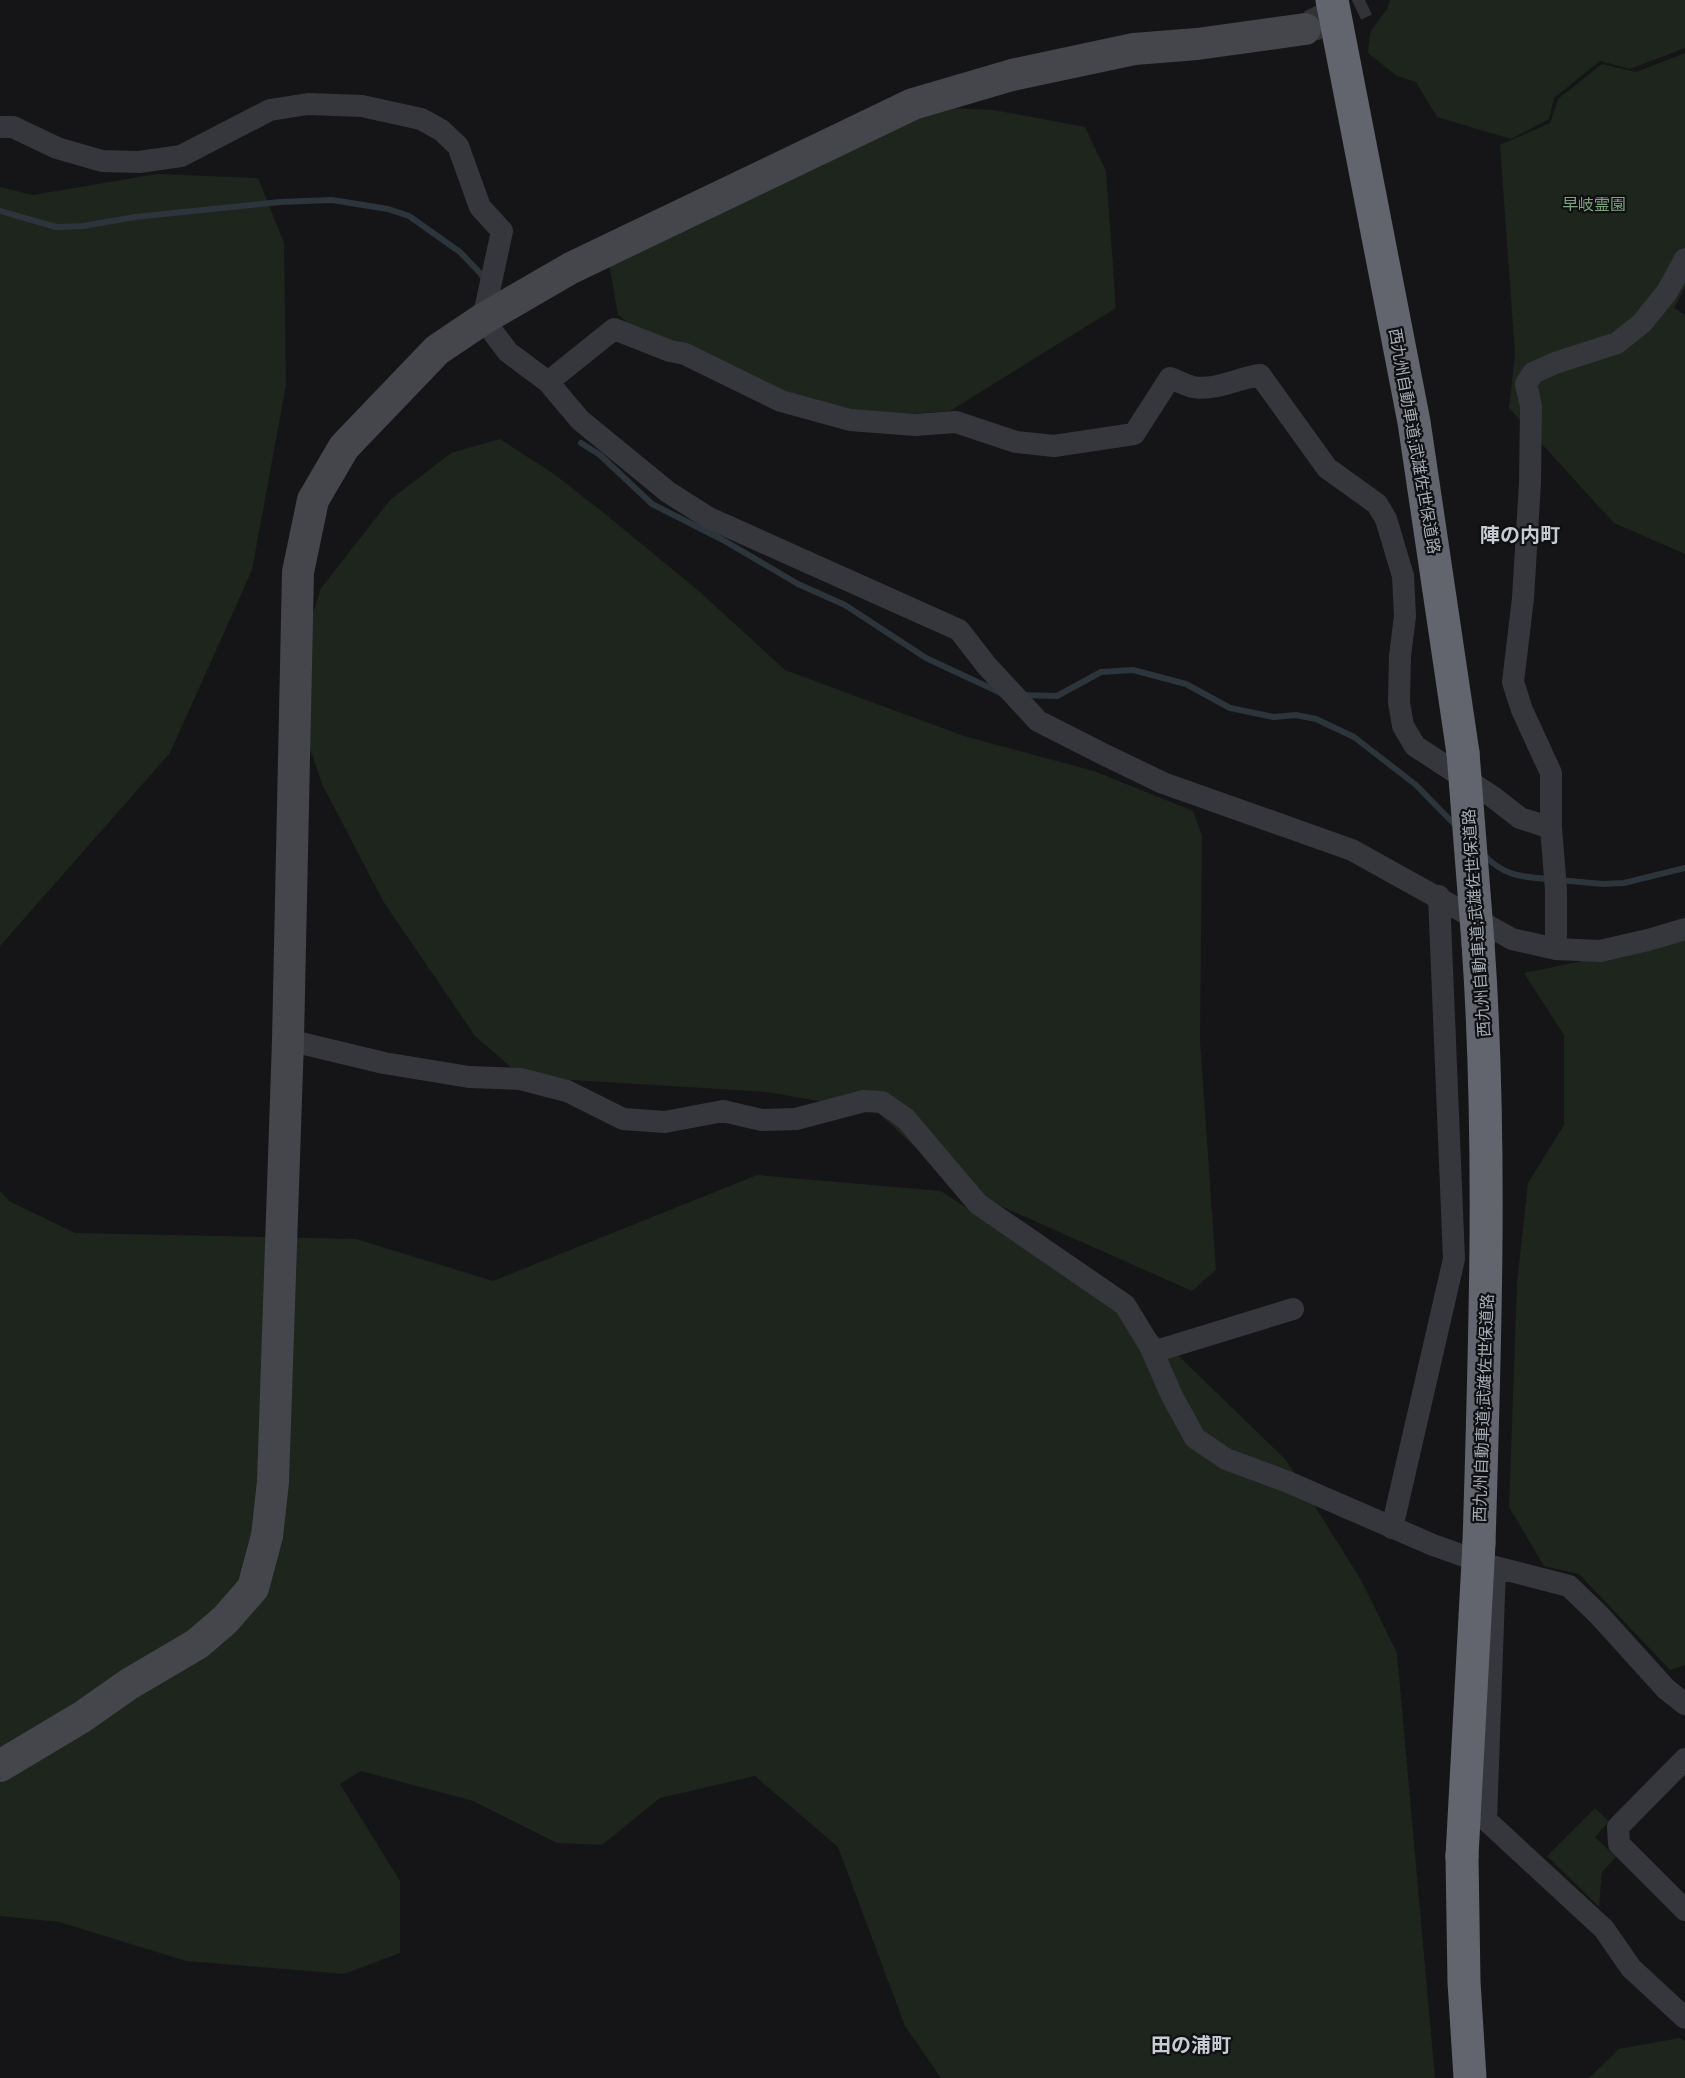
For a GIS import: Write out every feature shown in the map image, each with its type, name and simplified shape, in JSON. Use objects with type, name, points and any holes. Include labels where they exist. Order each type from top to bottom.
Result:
[{"type":"highway","name":"西九州自動車道;武雄佐世保道路","points":[[1332,0],[1414,422],[1463,753],[1485,1051],[1487,1555],[1462,1856],[1455,1993],[1456,2078]]},
{"type":"highway","name":"西九州自動車道;武雄佐世保道路","points":[[1462,1856],[1464,1982],[1470,2078]]},
{"type":"street","points":[[0,1766],[82,1718],[129,1684],[197,1644],[225,1620],[254,1588],[267,1536],[273,1482],[288,1040],[298,572],[313,500],[344,447],[437,350],[483,319],[571,268],[913,105],[1012,75],[1134,49],[1197,44],[1305,29]]},
{"type":"street","points":[[0,127],[13,127],[57,148],[102,161],[139,162],[181,156],[270,110],[308,104],[362,106],[421,119],[441,130],[458,146],[480,207],[502,231],[483,319],[508,352],[548,382],[580,420],[668,492],[709,518],[959,630],[987,666],[1038,721],[1164,783],[1352,850],[1439,896],[1512,939],[1556,949],[1600,951],[1648,940],[1685,928]]},
{"type":"street","points":[[1556,949],[1551,773],[1522,710],[1514,682],[1523,598],[1530,483],[1531,406],[1526,384],[1533,373],[1555,363],[1617,343],[1642,323],[1666,292],[1685,259]]},
{"type":"street","points":[[548,382],[614,329],[670,351],[685,354],[781,401],[820,413],[850,420],[915,424],[956,422],[1016,442],[1054,446],[1134,434],[1170,378],[1193,387],[1215,387],[1260,375],[1326,468],[1377,504],[1386,519],[1403,576],[1405,616],[1400,656],[1399,702],[1402,726],[1415,746],[1493,797],[1520,818],[1551,828]]},
{"type":"street","points":[[1392,1528],[1454,1258],[1439,896]]},
{"type":"street","points":[[288,1040],[384,1063],[459,1076],[520,1079],[567,1091],[623,1119],[665,1122],[723,1111],[762,1120],[796,1119],[864,1101],[882,1102],[906,1119],[978,1204],[1125,1305],[1153,1352],[1172,1396],[1196,1437],[1226,1459],[1288,1482],[1433,1545],[1487,1555],[1569,1586],[1599,1615],[1666,1689],[1685,1704]]},
{"type":"street","points":[[1153,1352],[1293,1309]]},
{"type":"street","points":[[1487,1555],[1486,1820],[1604,1929],[1631,1968],[1685,2018]]},
{"type":"street","points":[[1685,1759],[1618,1827],[1619,1844],[1685,1910]]},
{"type":"green space","points":[[1390,0],[1685,0],[1685,48],[1630,69],[1600,61],[1554,98],[1549,119],[1511,139],[1437,117],[1416,82],[1397,76],[1368,53],[1370,32],[1387,9]]},
{"type":"green space","name":"早岐霊園","points":[[1685,53],[1685,287],[1674,308],[1685,315],[1685,554],[1614,523],[1509,408],[1515,354],[1500,145],[1550,123],[1558,99],[1602,64],[1636,72]]},
{"type":"green space","points":[[874,105],[994,110],[1085,127],[1106,171],[1116,308],[950,411],[892,415],[845,415],[644,336],[618,315],[609,263]]},
{"type":"green space","points":[[157,174],[258,178],[284,243],[286,385],[252,570],[170,753],[0,946],[0,187],[33,195]]},
{"type":"green space","points":[[500,439],[554,474],[609,517],[701,593],[785,670],[964,736],[1094,771],[1193,811],[1202,835],[1200,1040],[1216,1270],[1192,1291],[960,1188],[876,1111],[767,1092],[522,1077],[475,1036],[383,901],[322,784],[302,725],[295,669],[321,588],[390,500],[451,453]]},
{"type":"green space","points":[[1685,940],[1685,1665],[1670,1670],[1579,1574],[1544,1566],[1509,1507],[1517,1283],[1528,1183],[1564,1125],[1564,1035],[1524,973]]},
{"type":"green space","points":[[757,1175],[941,1191],[1153,1331],[1286,1460],[1361,1580],[1397,1653],[1435,2078],[941,2078],[905,2026],[838,1847],[755,1776],[660,1798],[602,1845],[557,1843],[473,1801],[361,1771],[340,1784],[400,1881],[400,1953],[344,1974],[186,1961],[59,1922],[0,1916],[0,1191],[9,1201],[75,1233],[356,1239],[493,1281]]},
{"type":"green space","points":[[1595,1808],[1609,1822],[1595,1837],[1616,1857],[1602,1872],[1599,1907],[1547,1856]]},
{"type":"green space","points":[[1679,2038],[1685,2041],[1685,2078],[1589,2078],[1619,2049]]},
{"type":"waterway","points":[[0,211],[56,227],[83,226],[135,217],[280,202],[332,200],[388,209],[409,216],[460,252],[485,281]]},
{"type":"waterway","points":[[581,443],[600,455],[652,504],[723,540],[798,584],[845,605],[926,658],[1001,693]]},
{"type":"waterway","points":[[1023,695],[1057,696],[1101,672],[1133,670],[1186,684],[1230,708],[1274,717],[1296,715],[1316,719],[1354,737],[1416,785],[1457,827]]},
{"type":"waterway","points":[[1483,854],[1505,871],[1549,879]]},
{"type":"waterway","points":[[1559,880],[1603,884],[1624,883],[1685,868]]},
{"type":"tunnel","points":[[1311,26],[1365,0]]},
{"type":"district","name":"陣の内町","points":[[1520,534]]},
{"type":"district","name":"田の浦町","points":[[1191,2044]]}]
